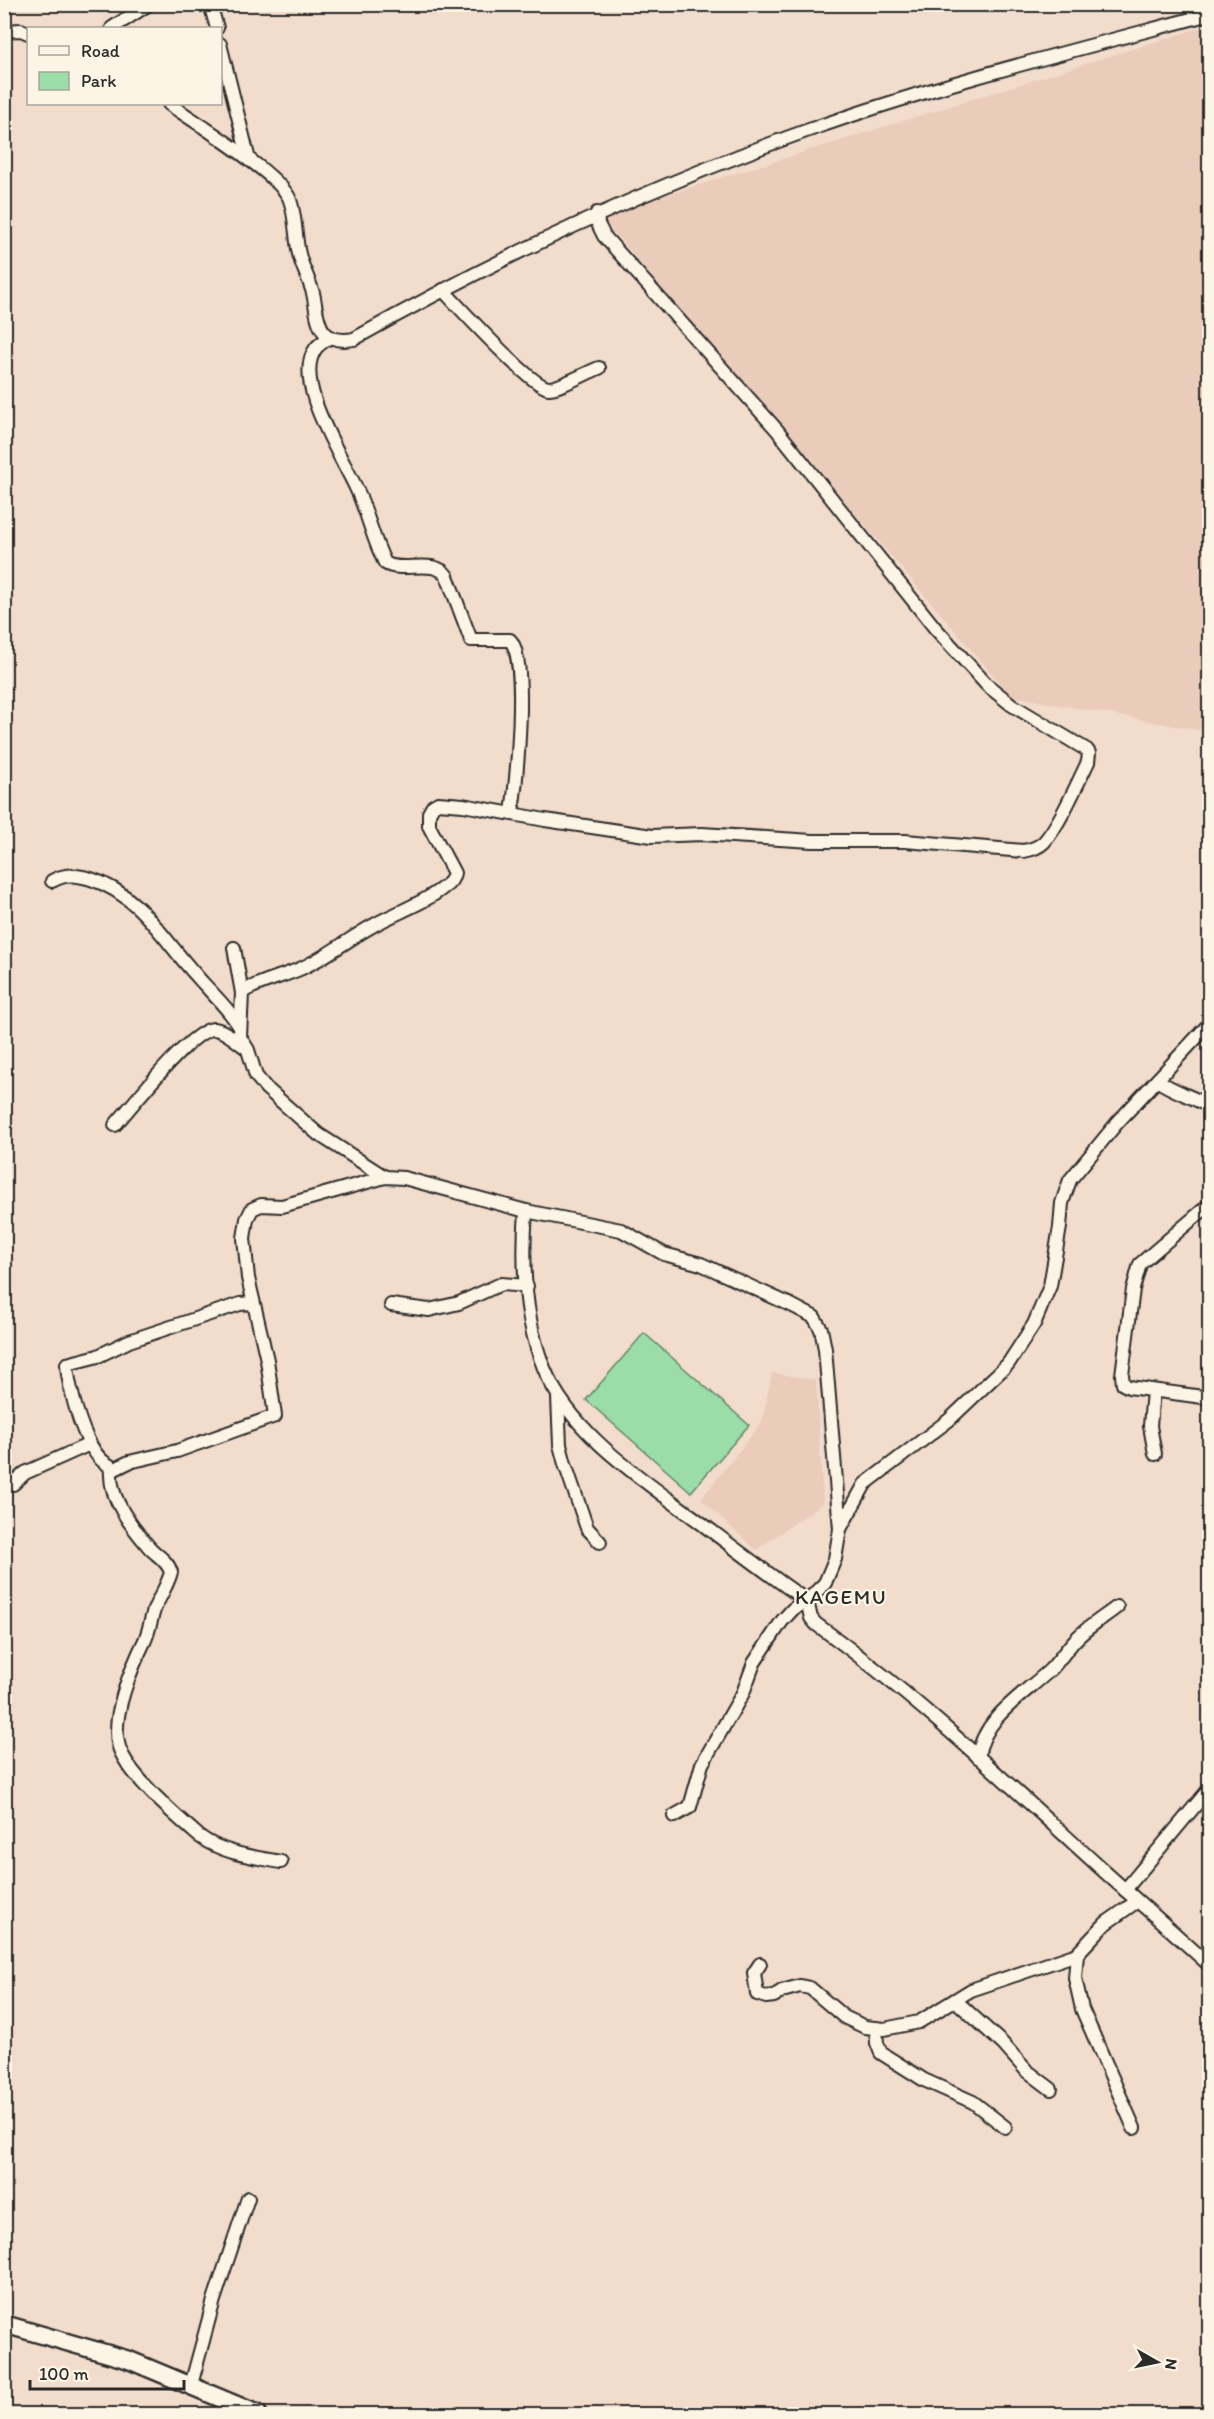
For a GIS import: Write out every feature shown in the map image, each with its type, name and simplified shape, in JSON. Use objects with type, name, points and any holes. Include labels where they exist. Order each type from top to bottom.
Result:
[{"type":"street","points":[[114,27],[149,4]]},
{"type":"street","points":[[210,4],[217,27]]},
{"type":"street","points":[[170,105],[279,184],[290,199],[299,256],[320,323],[330,337],[340,340],[354,339],[442,290],[597,213],[806,131],[915,96],[1204,11]]},
{"type":"street","points":[[4,31],[21,30],[27,33]]},
{"type":"street","points":[[222,52],[249,160]]},
{"type":"street","points":[[242,992],[256,984],[312,963],[376,924],[422,902],[446,886],[454,873],[429,826],[429,813],[435,805],[454,804],[652,836],[702,834],[813,841],[905,841],[1023,851],[1035,848],[1044,842],[1089,759],[1087,750],[1012,705],[987,686],[935,628],[777,430],[604,236],[598,224],[597,213]]},
{"type":"street","points":[[442,290],[524,372],[543,386],[554,387],[599,368]]},
{"type":"street","points":[[330,337],[314,352],[310,374],[311,390],[319,412],[358,492],[385,563],[391,567],[440,569],[447,576],[471,640],[505,639],[514,644],[518,658],[520,725],[512,813]]},
{"type":"street","points":[[52,881],[72,875],[98,881],[127,897],[148,916],[195,975],[230,1011],[239,1026]]},
{"type":"street","points":[[234,948],[242,992],[240,1037],[248,1050],[256,1076],[266,1088],[318,1134],[385,1177]]},
{"type":"street","points":[[840,1529],[866,1484],[949,1420],[1008,1364],[1034,1324],[1050,1286],[1062,1203],[1070,1180],[1209,1023]]},
{"type":"street","points":[[116,1125],[165,1067],[202,1033],[218,1029],[248,1050]]},
{"type":"street","points":[[1157,1080],[1172,1091],[1196,1098],[1209,1107]]},
{"type":"street","points":[[111,1471],[129,1462],[177,1451],[274,1416],[267,1360],[253,1303],[244,1238],[246,1219],[252,1209],[261,1205],[282,1206],[385,1177],[404,1178],[526,1211],[621,1230],[664,1254],[701,1264],[793,1305],[814,1317],[821,1329],[825,1349],[840,1529],[835,1559],[825,1583],[807,1601],[793,1609],[769,1638],[754,1663],[743,1693],[706,1755],[697,1778],[690,1807],[675,1816]]},
{"type":"street","points":[[1209,1204],[1166,1244],[1142,1262],[1136,1276],[1125,1341],[1123,1382],[1129,1387],[1209,1398]]},
{"type":"street","points":[[526,1211],[524,1238],[528,1304],[534,1339],[544,1369],[558,1395],[580,1424],[620,1462],[807,1601],[811,1618],[816,1624],[882,1674],[978,1757],[1209,1966]]},
{"type":"street","points":[[391,1305],[429,1310],[459,1303],[501,1284],[528,1286]]},
{"type":"street","points":[[253,1303],[240,1304],[129,1341],[98,1356],[67,1364],[70,1385],[90,1444],[98,1457],[109,1465],[112,1484],[124,1514],[150,1548],[167,1564],[171,1572],[154,1609],[145,1640],[138,1651],[122,1703],[117,1736],[123,1755],[128,1766],[184,1823],[208,1843],[245,1855],[281,1862]]},
{"type":"street","points":[[1153,1390],[1150,1426],[1155,1454]]},
{"type":"street","points":[[558,1395],[560,1445],[565,1464],[587,1527],[600,1542]]},
{"type":"street","points":[[13,1484],[25,1473],[90,1444]]},
{"type":"street","points":[[978,1757],[980,1742],[998,1716],[1051,1669],[1078,1637],[1118,1607]]},
{"type":"street","points":[[1125,1890],[1209,1788]]},
{"type":"street","points":[[760,1964],[754,1972],[757,1995],[774,1996],[800,1986],[810,1988],[857,2025],[876,2028],[919,2022],[971,1990],[1077,1954],[1106,1923],[1136,1902]]},
{"type":"street","points":[[1077,1954],[1076,1978],[1082,2009],[1134,2128]]},
{"type":"street","points":[[955,2000],[1003,2044],[1026,2070],[1051,2089]]},
{"type":"street","points":[[876,2028],[877,2043],[881,2053],[924,2080],[973,2102],[1005,2127]]},
{"type":"street","points":[[191,2385],[214,2300],[248,2198]]},
{"type":"street","points":[[4,2325],[129,2360],[258,2415]]},
{"type":"shaded area","points":[[1209,25],[1209,736],[1204,731],[1011,696],[600,216]]},
{"type":"shaded area","points":[[772,1373],[816,1380],[823,1503],[756,1550],[701,1499],[762,1422]]},
{"type":"green space","points":[[644,1333],[749,1425],[691,1492],[586,1400]]},
{"type":"district","name":"KAGEMU","points":[[841,1597]]}]
